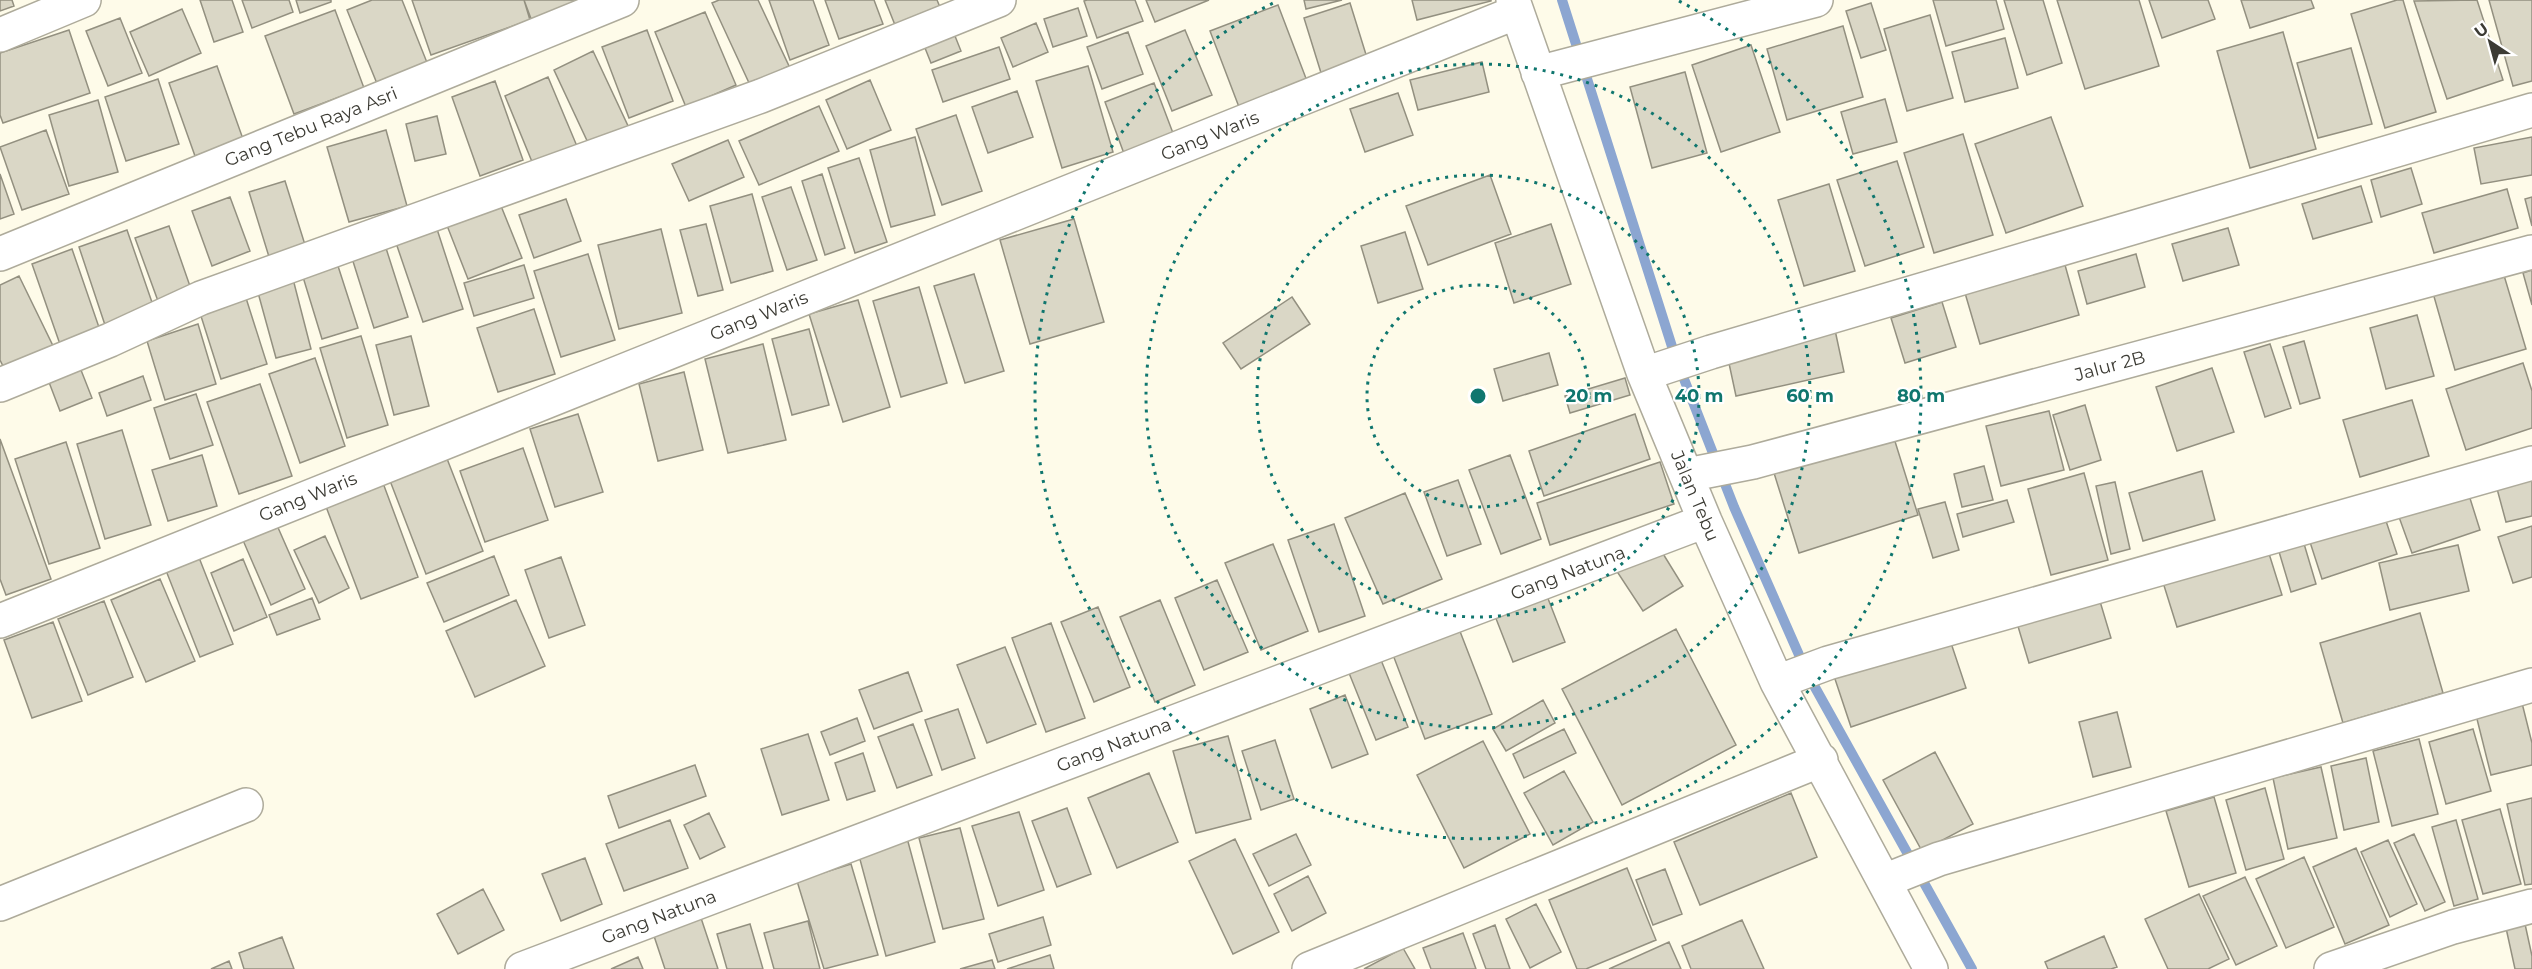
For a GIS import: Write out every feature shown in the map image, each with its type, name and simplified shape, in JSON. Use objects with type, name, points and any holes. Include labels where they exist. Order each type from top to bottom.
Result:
[{"type":"street","points":[[0,35],[84,0]]},
{"type":"street","name":"Gang Tebu Raya Asri","points":[[0,255],[622,0]]},
{"type":"street","points":[[0,385],[110,340],[201,298],[761,96],[999,0]]},
{"type":"street","points":[[1550,69],[1816,0]]},
{"type":"street","name":"Jalan Tebu","points":[[1515,6],[1550,69],[1653,371],[1693,474],[1706,521],[1821,760],[1891,879],[1931,969]]},
{"type":"street","name":"Gang Waris","points":[[0,621],[1515,6]]},
{"type":"street","points":[[1653,371],[2532,110]]},
{"type":"street","name":"Jalur 2B","points":[[1693,474],[1753,462],[2532,252]]},
{"type":"street","points":[[1784,680],[1828,663],[2532,464]]},
{"type":"street","name":"Gang Natuna","points":[[522,969],[1706,521]]},
{"type":"street","points":[[1891,879],[1939,859],[2532,685]]},
{"type":"street","points":[[1309,969],[1821,760]]},
{"type":"street","points":[[0,904],[246,805]]},
{"type":"street","points":[[2331,969],[2453,927],[2532,906]]},
{"type":"building","points":[[0,0],[12,0],[14,6],[0,11]]},
{"type":"building","points":[[200,0],[232,0],[243,32],[214,42]]},
{"type":"building","points":[[242,0],[289,0],[293,12],[252,28]]},
{"type":"building","points":[[296,0],[331,0],[331,2],[300,13]]},
{"type":"building","points":[[372,0],[402,0],[428,65],[378,86],[347,10]]},
{"type":"building","points":[[412,0],[524,0],[530,20],[431,55]]},
{"type":"building","points":[[524,0],[598,0],[533,24]]},
{"type":"building","points":[[719,0],[758,0],[789,66],[750,85],[712,3]]},
{"type":"building","points":[[769,0],[813,0],[829,45],[790,60]]},
{"type":"building","points":[[825,0],[874,0],[883,24],[839,39]]},
{"type":"building","points":[[885,0],[937,0],[942,12],[897,30]]},
{"type":"building","points":[[1135,0],[1143,21],[1097,38],[1084,1]]},
{"type":"building","points":[[1146,0],[1209,0],[1155,22]]},
{"type":"building","points":[[1304,0],[1342,0],[1306,9]]},
{"type":"building","points":[[1412,0],[1491,0],[1491,1],[1417,20]]},
{"type":"building","points":[[1933,0],[1996,0],[2004,29],[1946,46]]},
{"type":"building","points":[[2004,0],[2043,0],[2062,63],[2027,75]]},
{"type":"building","points":[[2057,0],[2139,0],[2159,66],[2085,89]]},
{"type":"building","points":[[2149,0],[2208,0],[2215,19],[2162,38]]},
{"type":"building","points":[[2241,0],[2311,0],[2314,8],[2250,28]]},
{"type":"building","points":[[2403,0],[2436,112],[2385,128],[2351,14]]},
{"type":"building","points":[[2477,0],[2503,80],[2447,99],[2414,1]]},
{"type":"building","points":[[2489,0],[2532,0],[2532,81],[2513,86]]},
{"type":"building","points":[[1350,3],[1368,61],[1322,76],[1304,18]]},
{"type":"building","points":[[1871,3],[1886,50],[1861,58],[1846,11]]},
{"type":"building","points":[[1278,5],[1307,81],[1239,107],[1210,31]]},
{"type":"building","points":[[1078,8],[1087,36],[1053,47],[1044,19]]},
{"type":"building","points":[[182,9],[201,53],[149,76],[130,32]]},
{"type":"building","points":[[335,10],[364,88],[294,114],[265,36]]},
{"type":"building","points":[[705,12],[736,85],[686,107],[655,32]]},
{"type":"building","points":[[1930,15],[1953,98],[1907,111],[1884,29]]},
{"type":"building","points":[[120,18],[142,73],[108,86],[86,31]]},
{"type":"building","points":[[1036,23],[1048,52],[1013,67],[1001,38]]},
{"type":"building","points":[[951,26],[961,51],[931,63],[921,38]]},
{"type":"building","points":[[1843,26],[1863,97],[1787,120],[1767,49]]},
{"type":"building","points":[[69,30],[90,93],[3,123],[0,115],[0,53]]},
{"type":"building","points":[[647,30],[673,101],[629,118],[602,47]]},
{"type":"building","points":[[1185,30],[1212,95],[1172,111],[1146,46]]},
{"type":"building","points":[[1128,32],[1143,74],[1102,89],[1087,47]]},
{"type":"building","points":[[2283,32],[2316,149],[2250,168],[2217,51]]},
{"type":"building","points":[[2005,38],[2018,88],[1965,102],[1952,52]]},
{"type":"building","points":[[1751,45],[1780,132],[1721,152],[1692,65]]},
{"type":"building","points":[[999,47],[1010,79],[943,102],[932,70]]},
{"type":"building","points":[[2351,48],[2372,124],[2318,138],[2297,63]]},
{"type":"building","points":[[593,51],[629,128],[590,147],[554,70]]},
{"type":"building","points":[[1482,62],[1489,92],[1418,110],[1410,80]]},
{"type":"building","points":[[217,66],[243,139],[195,156],[169,83]]},
{"type":"building","points":[[1088,66],[1113,152],[1062,168],[1036,81]]},
{"type":"building","points":[[1685,72],[1707,153],[1652,168],[1630,87]]},
{"type":"building","points":[[548,77],[579,151],[535,169],[505,96]]},
{"type":"building","points":[[158,79],[179,144],[126,161],[105,97]]},
{"type":"building","points":[[870,80],[891,130],[847,149],[826,100]]},
{"type":"building","points":[[495,81],[523,160],[480,176],[452,97]]},
{"type":"building","points":[[1154,83],[1176,141],[1126,159],[1105,102]]},
{"type":"building","points":[[1017,91],[1033,137],[988,153],[972,107]]},
{"type":"building","points":[[1398,93],[1413,135],[1365,152],[1350,109]]},
{"type":"building","points":[[1885,99],[1897,142],[1853,154],[1841,112]]},
{"type":"building","points":[[98,100],[118,172],[69,186],[49,115]]},
{"type":"building","points":[[819,106],[839,151],[759,185],[739,141]]},
{"type":"building","points":[[956,115],[982,191],[942,205],[916,129]]},
{"type":"building","points":[[437,116],[446,154],[415,161],[406,124]]},
{"type":"building","points":[[2051,117],[2083,206],[2006,233],[1975,144]]},
{"type":"building","points":[[46,130],[69,194],[22,210],[0,147]]},
{"type":"building","points":[[386,130],[407,206],[349,222],[327,147]]},
{"type":"building","points":[[1963,134],[1993,235],[1934,253],[1904,153]]},
{"type":"building","points":[[915,137],[935,215],[891,227],[870,150]]},
{"type":"building","points":[[2532,137],[2532,175],[2481,184],[2474,148]]},
{"type":"building","points":[[728,140],[744,177],[689,201],[672,164]]},
{"type":"building","points":[[859,158],[887,242],[855,253],[828,168]]},
{"type":"building","points":[[1897,161],[1924,247],[1865,266],[1837,180]]},
{"type":"building","points":[[2411,168],[2422,204],[2381,217],[2371,180]]},
{"type":"building","points":[[0,174],[14,214],[0,219]]},
{"type":"building","points":[[822,174],[845,248],[825,255],[802,181]]},
{"type":"building","points":[[1490,175],[1511,234],[1428,265],[1406,206]]},
{"type":"building","points":[[285,181],[306,248],[270,260],[249,192]]},
{"type":"building","points":[[1829,184],[1855,271],[1804,286],[1778,200]]},
{"type":"building","points":[[2361,186],[2372,222],[2313,239],[2302,204]]},
{"type":"building","points":[[791,187],[817,260],[787,270],[762,197]]},
{"type":"building","points":[[2507,189],[2518,228],[2434,253],[2422,213]]},
{"type":"building","points":[[752,194],[773,271],[731,283],[710,206]]},
{"type":"building","points":[[230,197],[250,251],[212,266],[192,211]]},
{"type":"building","points":[[2532,197],[2532,226],[2525,199]]},
{"type":"building","points":[[566,199],[581,241],[534,258],[519,215]]},
{"type":"building","points":[[499,201],[522,258],[468,279],[446,223]]},
{"type":"building","points":[[1074,219],[1104,322],[1030,344],[1000,240]]},
{"type":"building","points":[[706,224],[723,290],[698,296],[680,230]]},
{"type":"building","points":[[1551,224],[1571,284],[1514,303],[1495,243]]},
{"type":"building","points":[[169,226],[191,289],[158,301],[135,238]]},
{"type":"building","points":[[436,226],[463,309],[423,322],[395,240]]},
{"type":"building","points":[[2228,228],[2239,265],[2183,281],[2172,244]]},
{"type":"building","points":[[661,229],[682,313],[619,329],[598,245]]},
{"type":"building","points":[[127,230],[155,311],[106,328],[79,247]]},
{"type":"building","points":[[1405,232],[1423,289],[1378,303],[1361,246]]},
{"type":"building","points":[[385,245],[408,317],[374,328],[351,255]]},
{"type":"building","points":[[72,249],[102,336],[62,350],[32,264]]},
{"type":"building","points":[[588,254],[615,340],[561,357],[534,271]]},
{"type":"building","points":[[2136,254],[2145,287],[2087,304],[2078,271]]},
{"type":"building","points":[[524,265],[534,298],[474,316],[464,283]]},
{"type":"building","points":[[2065,265],[2079,315],[1980,344],[1965,293]]},
{"type":"building","points":[[338,266],[358,328],[322,339],[303,277]]},
{"type":"building","points":[[2532,270],[2532,305],[2523,273]]},
{"type":"building","points":[[2503,272],[2526,349],[2455,370],[2433,293]]},
{"type":"building","points":[[974,274],[1004,371],[965,383],[934,286]]},
{"type":"building","points":[[19,276],[56,352],[8,376],[0,360],[0,285]]},
{"type":"building","points":[[293,279],[311,349],[276,358],[257,289]]},
{"type":"building","points":[[919,287],[947,383],[901,397],[873,301]]},
{"type":"building","points":[[1292,297],[1310,324],[1241,369],[1223,343]]},
{"type":"building","points":[[246,298],[267,364],[221,379],[200,313]]},
{"type":"building","points":[[858,300],[890,407],[843,422],[809,314]]},
{"type":"building","points":[[1942,302],[1956,347],[1905,363],[1891,318]]},
{"type":"building","points":[[534,309],[555,374],[498,392],[477,328]]},
{"type":"building","points":[[2417,315],[2434,376],[2386,389],[2370,328]]},
{"type":"building","points":[[198,324],[216,384],[165,400],[147,341]]},
{"type":"building","points":[[809,329],[829,405],[792,415],[772,339]]},
{"type":"building","points":[[1835,330],[1844,372],[1736,396],[1727,354]]},
{"type":"building","points":[[361,336],[388,425],[347,438],[320,348]]},
{"type":"building","points":[[411,336],[429,406],[394,415],[376,345]]},
{"type":"building","points":[[2304,341],[2320,398],[2300,404],[2283,347]]},
{"type":"building","points":[[763,344],[786,440],[728,453],[705,359]]},
{"type":"building","points":[[2270,344],[2291,408],[2265,417],[2244,352]]},
{"type":"building","points":[[1549,353],[1558,385],[1503,401],[1494,369]]},
{"type":"building","points":[[315,358],[345,446],[300,463],[269,374]]},
{"type":"building","points":[[2523,363],[2532,391],[2532,428],[2466,450],[2446,389]]},
{"type":"building","points":[[79,365],[92,398],[60,411],[47,377]]},
{"type":"building","points":[[2212,368],[2234,432],[2177,451],[2156,387]]},
{"type":"building","points":[[684,372],[703,450],[658,461],[639,384]]},
{"type":"building","points":[[143,376],[151,400],[107,416],[99,393]]},
{"type":"building","points":[[1625,378],[1630,395],[1570,413],[1565,396]]},
{"type":"building","points":[[260,384],[292,476],[239,494],[207,402]]},
{"type":"building","points":[[196,394],[213,445],[170,459],[154,408]]},
{"type":"building","points":[[2412,400],[2429,456],[2360,477],[2343,420]]},
{"type":"building","points":[[2085,405],[2101,460],[2070,470],[2053,415]]},
{"type":"building","points":[[2049,411],[2064,470],[2001,486],[1986,426]]},
{"type":"building","points":[[578,414],[603,492],[555,507],[530,429]]},
{"type":"building","points":[[1635,414],[1650,459],[1544,496],[1529,451]]},
{"type":"building","points":[[122,430],[151,525],[105,539],[77,444]]},
{"type":"building","points":[[1893,435],[1918,515],[1799,553],[1774,473]]},
{"type":"building","points":[[0,439],[51,579],[6,595],[0,579]]},
{"type":"building","points":[[66,442],[100,548],[49,564],[15,459]]},
{"type":"building","points":[[523,448],[548,520],[485,542],[460,471]]},
{"type":"building","points":[[444,451],[483,551],[426,574],[387,473]]},
{"type":"building","points":[[202,455],[217,506],[168,521],[152,470]]},
{"type":"building","points":[[1510,455],[1541,539],[1501,554],[1469,470]]},
{"type":"building","points":[[1660,462],[1674,504],[1550,545],[1537,503]]},
{"type":"building","points":[[1984,466],[1993,500],[1962,507],[1954,474]]},
{"type":"building","points":[[2202,471],[2215,520],[2143,541],[2129,493]]},
{"type":"building","points":[[2084,473],[2108,560],[2051,575],[2028,489]]},
{"type":"building","points":[[2532,476],[2532,516],[2506,522],[2496,485]]},
{"type":"building","points":[[1458,480],[1481,544],[1447,556],[1424,492]]},
{"type":"building","points":[[2115,482],[2130,549],[2111,554],[2096,486]]},
{"type":"building","points":[[383,483],[418,577],[361,599],[325,504]]},
{"type":"building","points":[[2468,492],[2480,530],[2412,553],[2399,517]]},
{"type":"building","points":[[1405,493],[1442,579],[1383,604],[1345,518]]},
{"type":"building","points":[[2007,500],[2014,522],[1963,537],[1957,514]]},
{"type":"building","points":[[1945,502],[1959,550],[1933,558],[1918,509]]},
{"type":"building","points":[[2384,515],[2397,554],[2322,579],[2309,539]]},
{"type":"building","points":[[276,523],[305,589],[271,605],[242,538]]},
{"type":"building","points":[[1334,524],[1365,616],[1319,632],[1288,540]]},
{"type":"building","points":[[2532,526],[2532,577],[2513,583],[2498,537]]},
{"type":"building","points":[[325,536],[349,588],[319,603],[294,550]]},
{"type":"building","points":[[2302,537],[2316,584],[2291,592],[2277,545]]},
{"type":"building","points":[[1273,544],[1308,631],[1261,650],[1225,563]]},
{"type":"building","points":[[1657,544],[1683,586],[1643,611],[1616,570]]},
{"type":"building","points":[[2266,544],[2282,595],[2177,627],[2161,576]]},
{"type":"building","points":[[2458,545],[2469,591],[2390,610],[2379,563]]},
{"type":"building","points":[[198,555],[233,644],[200,657],[165,568]]},
{"type":"building","points":[[494,556],[509,595],[444,622],[427,583]]},
{"type":"building","points":[[561,557],[585,625],[549,638],[525,570]]},
{"type":"building","points":[[243,559],[267,617],[234,631],[211,573]]},
{"type":"building","points":[[160,579],[195,661],[146,682],[111,600]]},
{"type":"building","points":[[1217,580],[1248,652],[1204,670],[1175,598]]},
{"type":"building","points":[[1547,596],[1565,642],[1513,662],[1495,616]]},
{"type":"building","points":[[312,598],[320,619],[277,635],[269,615]]},
{"type":"building","points":[[2099,598],[2111,638],[2029,663],[2017,623]]},
{"type":"building","points":[[516,600],[545,666],[475,697],[446,631]]},
{"type":"building","points":[[1160,600],[1195,685],[1155,702],[1120,617]]},
{"type":"building","points":[[104,601],[133,677],[88,695],[58,619]]},
{"type":"building","points":[[1098,607],[1130,687],[1094,702],[1061,622]]},
{"type":"building","points":[[2420,613],[2443,693],[2343,723],[2320,643]]},
{"type":"building","points":[[1456,621],[1492,714],[1425,739],[1390,647]]},
{"type":"building","points":[[53,622],[82,701],[32,718],[4,640]]},
{"type":"building","points":[[1051,623],[1085,718],[1046,732],[1012,638]]},
{"type":"building","points":[[1676,629],[1736,745],[1622,805],[1562,689]]},
{"type":"building","points":[[1947,631],[1966,688],[1851,727],[1832,670]]},
{"type":"building","points":[[1005,647],[1036,724],[987,743],[957,665]]},
{"type":"building","points":[[1381,660],[1408,727],[1376,740],[1349,673]]},
{"type":"building","points":[[908,672],[922,711],[874,729],[859,690]]},
{"type":"building","points":[[1345,695],[1368,754],[1332,768],[1310,709]]},
{"type":"building","points":[[2521,699],[2532,743],[2532,765],[2491,775],[2475,711]]},
{"type":"building","points":[[1543,700],[1555,723],[1506,751],[1493,729]]},
{"type":"building","points":[[958,709],[975,758],[942,770],[925,720]]},
{"type":"building","points":[[2117,712],[2131,767],[2093,777],[2079,722]]},
{"type":"building","points":[[857,718],[865,741],[830,755],[821,732]]},
{"type":"building","points":[[913,724],[932,775],[897,788],[878,737]]},
{"type":"building","points":[[1564,729],[1576,753],[1524,778],[1513,754]]},
{"type":"building","points":[[2473,729],[2491,791],[2446,804],[2429,742]]},
{"type":"building","points":[[808,734],[829,800],[782,815],[761,749]]},
{"type":"building","points":[[1228,736],[1251,819],[1196,833],[1173,751]]},
{"type":"building","points":[[2419,739],[2438,814],[2392,826],[2373,751]]},
{"type":"building","points":[[1275,740],[1294,799],[1261,810],[1242,751]]},
{"type":"building","points":[[1483,741],[1530,834],[1464,868],[1417,775]]},
{"type":"building","points":[[1935,752],[1973,824],[1922,851],[1883,780]]},
{"type":"building","points":[[863,753],[875,791],[847,800],[835,763]]},
{"type":"building","points":[[2366,758],[2379,822],[2344,830],[2331,766]]},
{"type":"building","points":[[695,765],[706,796],[619,828],[608,796]]},
{"type":"building","points":[[2321,767],[2337,838],[2288,849],[2273,778]]},
{"type":"building","points":[[1564,771],[1593,822],[1553,845],[1524,793]]},
{"type":"building","points":[[1149,773],[1178,842],[1117,868],[1088,798]]},
{"type":"building","points":[[2265,788],[2284,859],[2246,870],[2226,800]]},
{"type":"building","points":[[1791,793],[1817,857],[1700,905],[1674,842]]},
{"type":"building","points":[[2214,797],[2236,873],[2189,887],[2166,811]]},
{"type":"building","points":[[2532,798],[2532,884],[2525,885],[2507,804]]},
{"type":"building","points":[[1067,808],[1091,874],[1057,887],[1032,821]]},
{"type":"building","points":[[2500,809],[2521,884],[2483,894],[2462,820]]},
{"type":"building","points":[[1019,812],[1044,890],[998,906],[972,826]]},
{"type":"building","points":[[709,813],[725,847],[700,859],[684,825]]},
{"type":"building","points":[[670,820],[688,868],[624,891],[606,844]]},
{"type":"building","points":[[2456,820],[2478,899],[2454,906],[2432,827]]},
{"type":"building","points":[[960,828],[984,919],[943,929],[919,838]]},
{"type":"building","points":[[1296,834],[1311,865],[1269,886],[1253,854]]},
{"type":"building","points":[[2414,834],[2445,902],[2425,911],[2394,843]]},
{"type":"building","points":[[907,838],[935,942],[886,956],[858,852]]},
{"type":"building","points":[[1235,839],[1279,932],[1233,954],[1189,861]]},
{"type":"building","points":[[2388,840],[2417,904],[2390,917],[2361,852]]},
{"type":"building","points":[[2356,848],[2389,925],[2345,944],[2313,867]]},
{"type":"building","points":[[2304,857],[2334,927],[2286,948],[2256,879]]},
{"type":"building","points":[[585,858],[602,904],[561,921],[542,874]]},
{"type":"building","points":[[851,864],[878,955],[824,969],[797,881]]},
{"type":"building","points":[[1627,868],[1656,940],[1586,969],[1577,969],[1549,900]]},
{"type":"building","points":[[1665,869],[1682,914],[1653,925],[1636,880]]},
{"type":"building","points":[[1308,876],[1326,913],[1292,931],[1274,894]]},
{"type":"building","points":[[2245,877],[2277,946],[2236,965],[2203,896]]},
{"type":"building","points":[[483,889],[504,930],[458,954],[437,914]]},
{"type":"building","points":[[2199,894],[2229,959],[2208,969],[2168,969],[2145,919]]},
{"type":"building","points":[[1536,904],[1561,952],[1530,968],[1506,919]]},
{"type":"building","points":[[1043,917],[1051,945],[998,962],[989,934]]},
{"type":"building","points":[[701,918],[718,969],[665,969],[653,933]]},
{"type":"building","points":[[1742,920],[1764,969],[1691,969],[1682,946]]},
{"type":"building","points":[[808,921],[820,969],[774,969],[764,933]]},
{"type":"building","points":[[750,924],[763,969],[727,969],[717,934]]},
{"type":"building","points":[[2525,924],[2532,956],[2532,969],[2515,969],[2506,928]]},
{"type":"building","points":[[1495,925],[1510,969],[1486,969],[1473,934]]},
{"type":"building","points":[[1463,933],[1476,969],[1431,969],[1423,948]]},
{"type":"building","points":[[2104,936],[2117,967],[2111,969],[2048,969],[2045,962]]},
{"type":"building","points":[[282,937],[294,969],[244,969],[239,953]]},
{"type":"building","points":[[1669,942],[1681,969],[1609,969]]},
{"type":"building","points":[[1403,948],[1415,969],[1364,969]]},
{"type":"building","points":[[1050,955],[1054,969],[1007,969]]},
{"type":"building","points":[[638,957],[643,969],[611,969]]},
{"type":"building","points":[[992,960],[995,969],[960,969]]},
{"type":"building","points":[[229,961],[232,969],[211,969]]},
{"type":"waterway","points":[[1562,0],[1675,356],[1734,507],[1807,673],[1972,969]]}]
